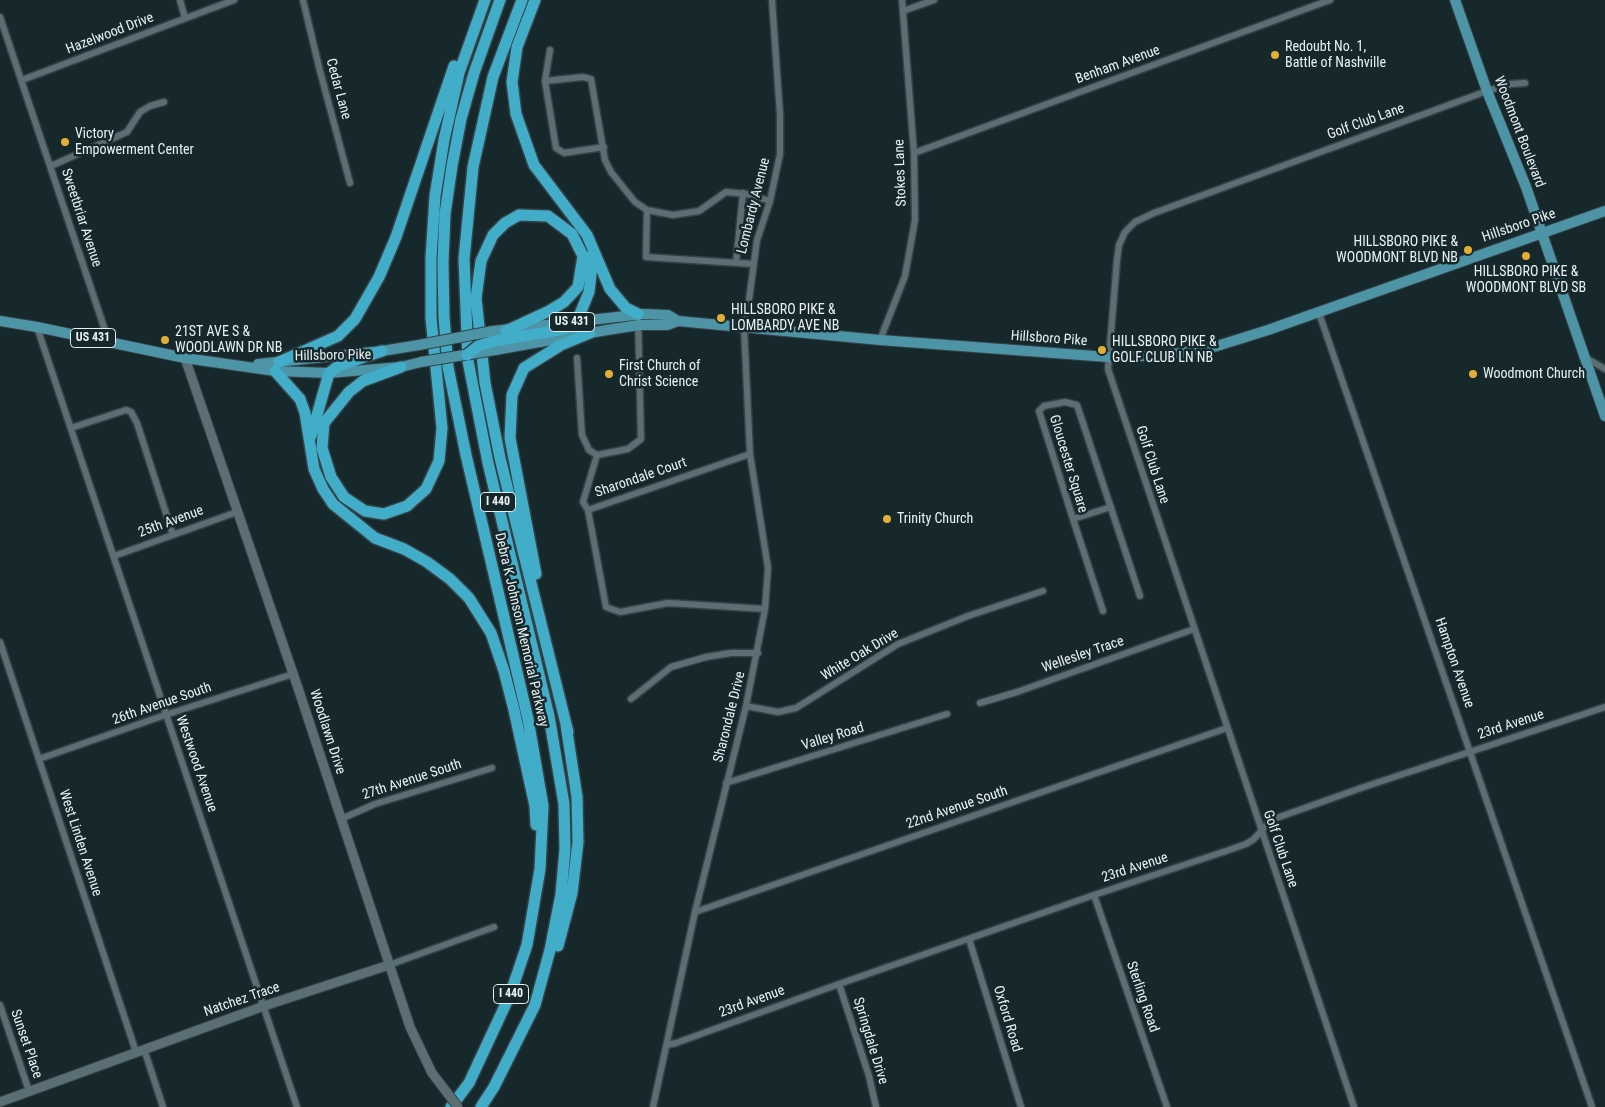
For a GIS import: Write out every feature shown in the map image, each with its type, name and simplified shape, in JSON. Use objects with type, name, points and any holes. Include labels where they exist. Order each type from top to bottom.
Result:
[{"type":"highway","points":[[481,0],[468,27],[396,238],[380,277],[355,319],[346,329],[332,339],[277,366],[300,399],[305,412],[314,469],[323,489],[333,504],[376,538],[404,549],[427,562],[450,579],[470,598],[491,633],[512,700],[529,777],[535,806],[540,869]]},
{"type":"highway","points":[[401,367],[363,381],[349,392],[324,423],[322,448],[331,477],[344,497],[365,511],[384,514],[407,506],[426,489],[439,460],[442,428],[431,318],[431,258],[435,196],[444,140],[459,73],[485,0]]},
{"type":"highway","name":"Debra K Johnson Memorial Parkway","points":[[451,1107],[468,1083],[510,995],[527,945],[540,869],[543,806],[528,719],[466,456],[448,367],[444,317],[443,262],[445,224],[452,166],[461,119],[474,73],[500,0]]},
{"type":"highway","name":"Debra K Johnson Memorial Parkway","points":[[481,1107],[494,1087],[535,1005],[550,950],[561,894],[565,849],[564,804],[549,716],[488,463],[468,361],[464,260],[473,167],[492,77],[522,0]]},
{"type":"highway","points":[[535,0],[518,47],[512,82],[516,114],[534,165],[587,235],[610,289],[638,320]]},
{"type":"highway","points":[[506,331],[564,302],[578,287],[583,256],[572,234],[548,216],[519,215],[505,222],[493,235],[481,261],[476,298],[485,383],[500,458],[568,732]]},
{"type":"highway","points":[[467,355],[478,346],[494,341],[560,330],[570,327],[577,321],[589,292],[592,246]]},
{"type":"highway","points":[[535,1005],[550,969],[572,893],[578,842],[577,797],[568,732],[510,438],[511,403],[512,395],[524,368],[561,345],[590,333]]},
{"type":"highway","points":[[310,438],[329,373],[338,366],[382,351]]},
{"type":"main road","name":"Woodmont Boulevard","points":[[1454,0],[1526,187],[1605,416]]},
{"type":"main road","name":"Hillsboro Pike","points":[[277,366],[419,345],[590,333],[638,320],[668,315],[678,321],[880,340],[1108,357],[1181,353],[1217,346],[1319,313],[1605,211]]},
{"type":"main road","name":"Hillsboro Pike","points":[[494,341],[506,331],[577,321],[638,320]]},
{"type":"main road","name":"US 431","points":[[0,321],[186,358]]},
{"type":"main road","name":"Hillsboro Pike","points":[[186,358],[244,366],[277,366],[329,373],[401,367],[467,355]]},
{"type":"main road","name":"Woodlawn Drive","points":[[186,358],[410,1027],[432,1073],[458,1107]]},
{"type":"main road","name":"Natchez Trace","points":[[0,1102],[264,1006],[389,965]]},
{"type":"street","points":[[180,0],[185,18]]},
{"type":"street","name":"Hazelwood Drive","points":[[22,80],[234,0]]},
{"type":"street","name":"Cedar Lane","points":[[303,0],[350,183]]},
{"type":"street","name":"Lombardy Avenue","points":[[744,327],[757,240],[770,201],[780,154],[780,114],[772,0]]},
{"type":"street","name":"Stokes Lane","points":[[880,340],[905,276],[915,220],[914,152],[902,0]]},
{"type":"street","points":[[903,11],[934,0]]},
{"type":"street","name":"Benham Avenue","points":[[914,152],[1330,0]]},
{"type":"street","name":"Sweetbriar Avenue","points":[[0,17],[109,342]]},
{"type":"street","points":[[550,50],[545,81],[556,148],[564,153],[604,147]]},
{"type":"street","points":[[545,81],[583,77],[591,79],[605,160],[611,172],[635,202],[647,210],[673,215],[699,210],[726,192],[770,201]]},
{"type":"street","name":"Golf Club Lane","points":[[1354,1107],[1108,369],[1120,245],[1125,232],[1134,222],[1154,213],[1488,91],[1511,84],[1525,83]]},
{"type":"street","points":[[51,166],[126,132],[140,112],[150,106],[164,102]]},
{"type":"street","points":[[738,263],[743,194]]},
{"type":"street","points":[[647,210],[646,257],[753,264]]},
{"type":"street","name":"Hampton Avenue","points":[[1319,313],[1592,1107]]},
{"type":"street","points":[[577,358],[582,435],[589,450],[597,455],[628,449],[641,439],[638,320]]},
{"type":"street","name":"Westwood Avenue","points":[[37,327],[165,715],[298,1107]]},
{"type":"street","name":"Sharondale Drive","points":[[653,1107],[696,912],[746,706],[766,609],[768,568],[750,454],[744,327]]},
{"type":"street","points":[[1584,357],[1605,369]]},
{"type":"street","name":"Gloucester Square","points":[[1103,611],[1072,519],[1039,410],[1048,405],[1065,402],[1077,405],[1140,596]]},
{"type":"street","points":[[71,428],[126,410],[131,412],[137,423],[174,535]]},
{"type":"street","name":"Sharondale Court","points":[[750,454],[588,510],[606,607],[620,612],[668,603],[766,609]]},
{"type":"street","points":[[588,510],[583,502],[597,455]]},
{"type":"street","points":[[1072,519],[1111,507]]},
{"type":"street","name":"25th Avenue","points":[[114,556],[237,512]]},
{"type":"street","name":"White Oak Drive","points":[[746,706],[778,712],[796,708],[898,644],[968,616],[1043,591]]},
{"type":"street","name":"Wellesley Trace","points":[[980,703],[1017,692],[1194,629]]},
{"type":"street","name":"West Linden Avenue","points":[[0,642],[140,1050],[163,1107]]},
{"type":"street","points":[[631,699],[671,667],[706,657],[732,653],[758,653]]},
{"type":"street","name":"26th Avenue South","points":[[39,759],[165,715],[293,674]]},
{"type":"street","name":"23rd Avenue","points":[[667,1044],[676,1043],[838,984],[1246,844],[1254,839],[1271,820],[1605,707]]},
{"type":"street","name":"Valley Road","points":[[726,783],[947,714]]},
{"type":"street","name":"22nd Avenue South","points":[[696,912],[1227,728]]},
{"type":"street","name":"27th Avenue South","points":[[341,819],[375,804],[492,768]]},
{"type":"street","name":"Sterling Road","points":[[1094,895],[1167,1107]]},
{"type":"street","name":"Natchez Trace","points":[[389,965],[494,927]]},
{"type":"street","name":"Oxford Road","points":[[969,939],[1021,1107]]},
{"type":"street","name":"Springdale Drive","points":[[838,984],[869,1076],[876,1107]]},
{"type":"street","name":"Sunset Place","points":[[0,1005],[29,1091]]},
{"type":"place","name":"Redoubt No. 1, Battle of Nashville","points":[[1275,55]]},
{"type":"place","name":"Victory Empowerment Center","points":[[65,142]]},
{"type":"place","name":"HILLSBORO PIKE & WOODMONT BLVD NB","points":[[1468,250]]},
{"type":"place","name":"HILLSBORO PIKE & WOODMONT BLVD SB","points":[[1526,256]]},
{"type":"place","name":"HILLSBORO PIKE & LOMBARDY AVE NB","points":[[721,318]]},
{"type":"place","name":"21ST AVE S & WOODLAWN DR NB","points":[[165,340]]},
{"type":"place","name":"HILLSBORO PIKE & GOLF CLUB LN NB","points":[[1102,350]]},
{"type":"place","name":"First Church of Christ Science","points":[[609,374]]},
{"type":"place","name":"Woodmont Church","points":[[1473,374]]},
{"type":"place","name":"Trinity Church","points":[[887,519]]}]
